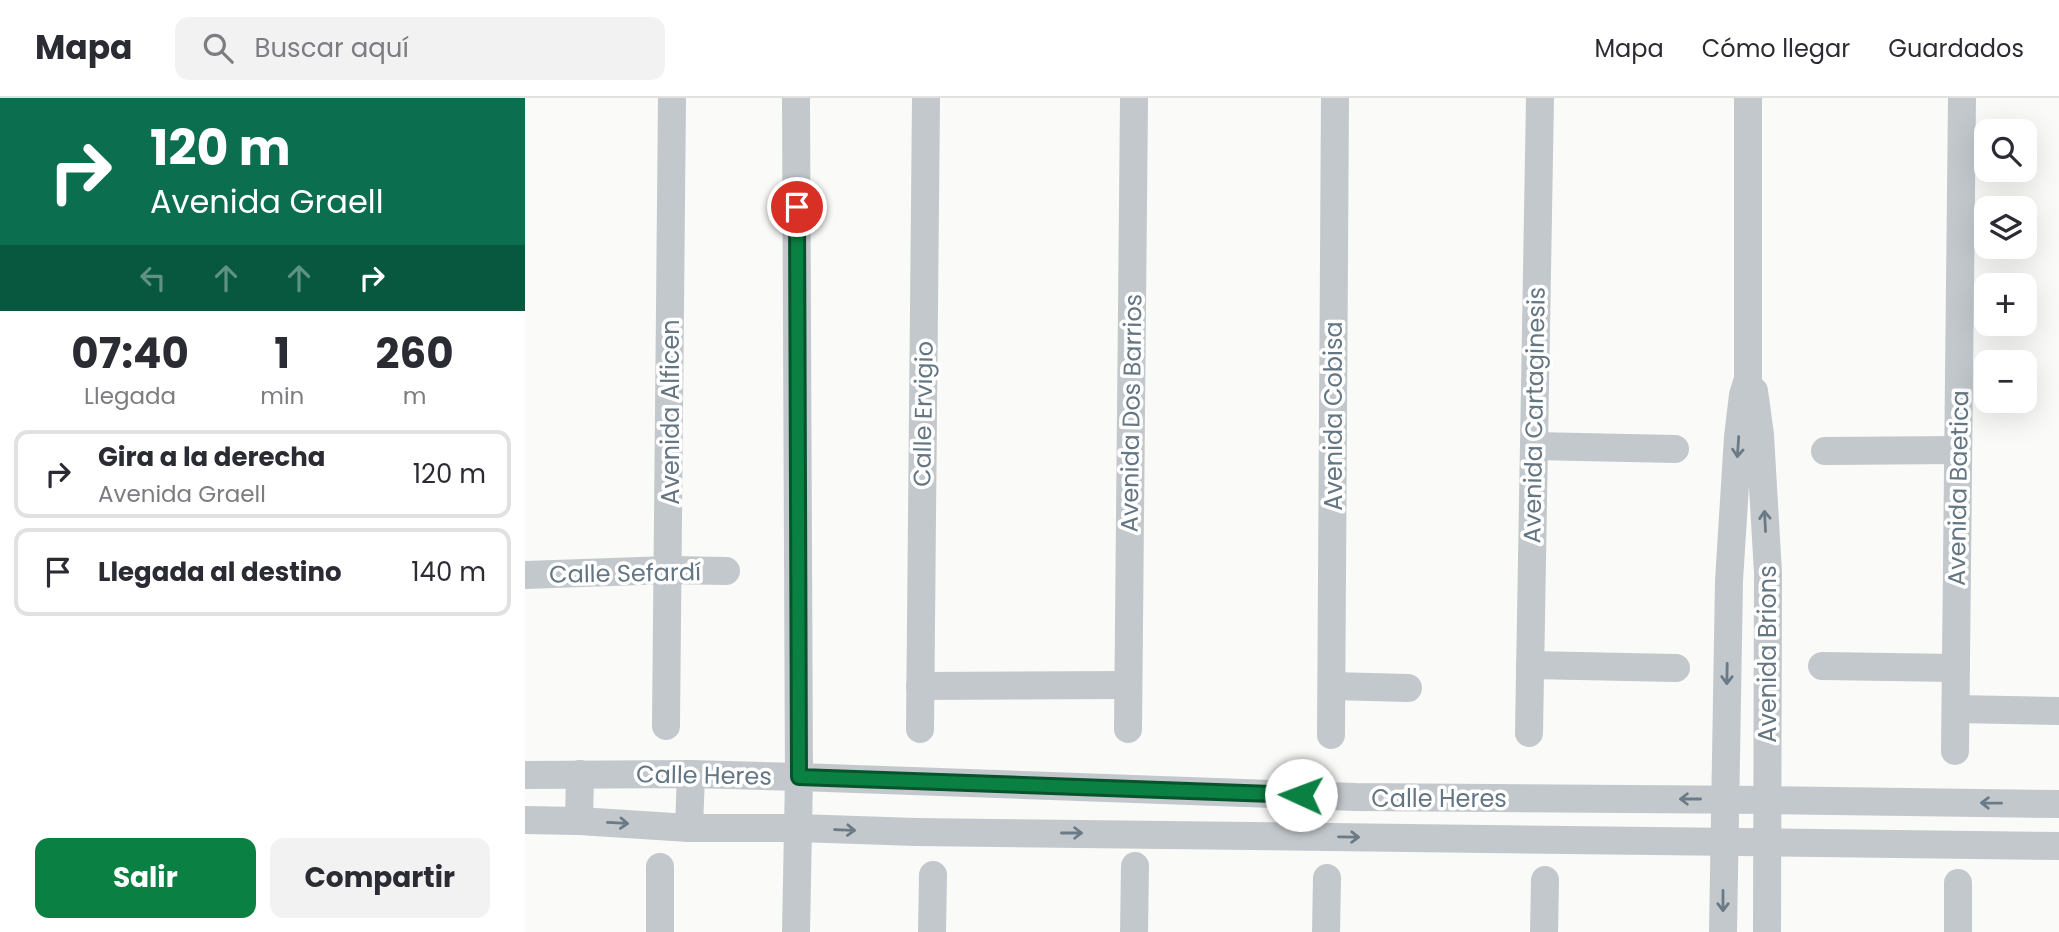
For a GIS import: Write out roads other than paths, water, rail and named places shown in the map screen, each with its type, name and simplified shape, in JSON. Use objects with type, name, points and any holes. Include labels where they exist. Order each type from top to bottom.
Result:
[{"type":"street","name":"Avenida Alficen","points":[[666,726],[672,98]]},
{"type":"street","points":[[796,98],[799,777],[796,932]]},
{"type":"street","name":"Calle Ervigio","points":[[920,729],[926,98]]},
{"type":"street","name":"Avenida Dos Barrios","points":[[1128,729],[1133,98]]},
{"type":"street","name":"Avenida Cobisa","points":[[1331,735],[1335,98]]},
{"type":"street","name":"Avenida Cartaginesis","points":[[1529,733],[1540,98]]},
{"type":"street","name":"Avenida Brions","points":[[1723,932],[1729,581],[1738,437],[1743,395],[1748,379],[1748,98]]},
{"type":"street","name":"Avenida Baetica","points":[[1955,751],[1962,98]]},
{"type":"street","name":"Avenida Brions","points":[[1748,379],[1755,395],[1760,435],[1767,560],[1767,932]]},
{"type":"street","points":[[1534,446],[1675,449]]},
{"type":"street","points":[[1825,451],[1958,450]]},
{"type":"street","name":"Calle Sefardí","points":[[525,575],[669,570],[726,571]]},
{"type":"street","points":[[1530,665],[1676,668]]},
{"type":"street","points":[[1822,666],[1956,668]]},
{"type":"street","points":[[920,686],[1128,685]]},
{"type":"street","points":[[1332,686],[1408,688]]},
{"type":"street","points":[[1955,709],[2059,710]]},
{"type":"street","points":[[579,821],[580,774]]},
{"type":"street","points":[[689,828],[691,774]]},
{"type":"street","name":"Calle Heres","points":[[525,775],[691,774],[1356,797],[2059,804]]},
{"type":"street","name":"Calle Heres","points":[[525,820],[689,828],[916,832],[2059,846]]},
{"type":"street","points":[[1134,932],[1135,866]]},
{"type":"street","points":[[660,867],[660,932]]},
{"type":"street","points":[[932,932],[933,875]]},
{"type":"street","points":[[1326,932],[1327,878]]},
{"type":"street","points":[[1544,932],[1545,880]]},
{"type":"street","points":[[1958,883],[1958,932]]}]
